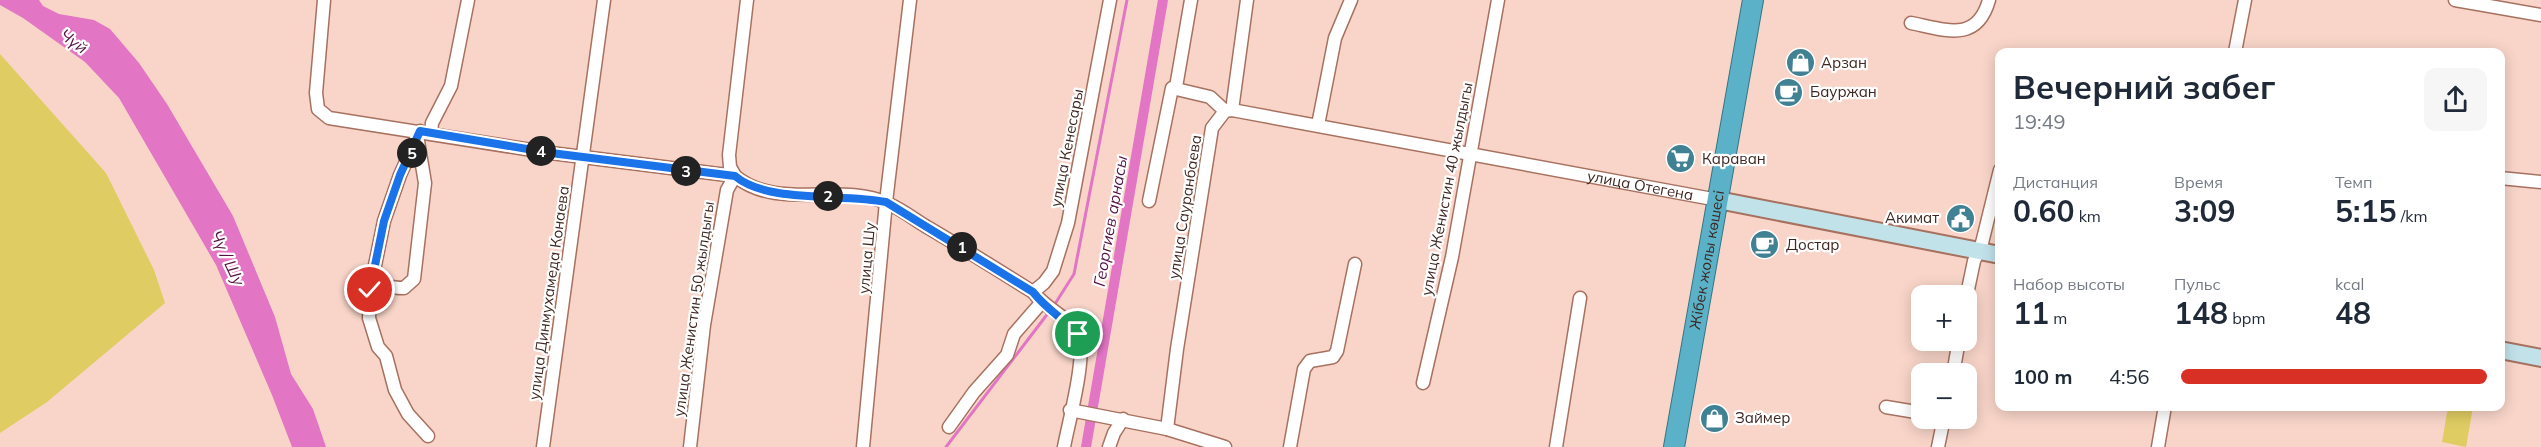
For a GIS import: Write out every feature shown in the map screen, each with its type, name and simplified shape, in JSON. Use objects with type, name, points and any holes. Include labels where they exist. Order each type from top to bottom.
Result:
[{"type":"highway","name":"Жібек жолы көшесі","points":[[1674,447],[1753,0]]},
{"type":"main road","name":"улица Отегена","points":[[1718,200],[1995,254]]},
{"type":"main road","points":[[2505,351],[2541,358]]},
{"type":"street","points":[[324,0],[316,93],[318,109],[329,118],[735,176],[761,190],[865,198],[886,202],[1033,292],[1041,303],[1066,320],[1078,334],[1082,350],[1064,447]]},
{"type":"street","points":[[374,274],[379,281],[392,288],[405,288],[414,279],[425,183],[417,143],[432,123],[451,86],[468,0]]},
{"type":"street","name":"улица Динмухамеда Конаева","points":[[543,447],[604,0]]},
{"type":"street","points":[[735,176],[730,167],[729,155],[747,0]]},
{"type":"street","name":"улица Шу","points":[[863,447],[886,202],[910,0]]},
{"type":"street","name":"улица Кенесары","points":[[1033,292],[1053,271],[1068,223],[1110,0]]},
{"type":"street","points":[[1176,87],[1191,0]]},
{"type":"street","name":"улица Сауранбаева","points":[[1167,429],[1177,349],[1212,128],[1229,110],[1247,0]]},
{"type":"street","points":[[1318,124],[1335,38],[1351,0]]},
{"type":"street","name":"улица Женистин 40 жылдыгы","points":[[1423,383],[1452,257],[1498,0]]},
{"type":"street","points":[[1911,23],[1953,30],[1971,28],[1981,20],[1989,0]]},
{"type":"street","points":[[2236,48],[2245,0]]},
{"type":"street","points":[[2455,0],[2541,15]]},
{"type":"street","points":[[1149,201],[1172,88],[1176,87],[1210,97],[1229,110]]},
{"type":"street","name":"улица Отегена","points":[[1229,110],[1318,124],[1718,200]]},
{"type":"street","points":[[425,132],[400,175],[384,221],[369,303],[373,332],[378,347],[386,356],[394,390],[408,414],[428,436]]},
{"type":"street","name":"улица Женистин 50 жылдыгы","points":[[690,447],[706,314],[727,190],[735,176]]},
{"type":"street","points":[[2505,178],[2541,182]]},
{"type":"street","points":[[1969,285],[1995,188]]},
{"type":"street","points":[[1290,447],[1304,369],[1310,361],[1333,357],[1336,351],[1355,264]]},
{"type":"street","points":[[1556,447],[1580,298]]},
{"type":"street","points":[[949,427],[974,392],[1007,355],[1014,333],[1041,303]]},
{"type":"street","points":[[1886,407],[1911,411]]},
{"type":"street","points":[[1071,410],[1167,429],[1225,447]]},
{"type":"street","points":[[2158,447],[2165,411]]},
{"type":"street","points":[[1110,447],[1120,418]]},
{"type":"street","points":[[1938,447],[1942,429]]},
{"type":"shaded area","points":[[0,54],[106,173],[154,270],[165,303],[47,402],[0,433]]},
{"type":"shaded area","points":[[2447,411],[2472,411],[2466,447],[2442,442]]},
{"type":"water","points":[[0,0],[39,0],[43,6],[59,14],[94,20],[110,29],[139,63],[167,104],[233,216],[275,317],[291,374],[313,409],[326,447],[292,447],[216,265],[119,98],[85,62],[23,18],[0,5]]},
{"type":"waterway","points":[[1053,307],[1074,274],[1127,0]]},
{"type":"waterway","name":"Георгиев арнасы","points":[[1086,447],[1163,0]]},
{"type":"waterway","points":[[946,447],[1049,312]]},
{"type":"place","name":"Арзан","points":[[1800,63]]},
{"type":"place","name":"Бауржан","points":[[1789,92]]},
{"type":"place","name":"Караван","points":[[1681,159]]},
{"type":"place","name":"Акимат","points":[[1960,218]]},
{"type":"place","name":"Достар","points":[[1765,245]]},
{"type":"place","name":"Займер","points":[[1714,418]]},
{"type":"route","points":[[370,290],[384,221],[400,175],[420,131],[551,153],[735,176],[748,186],[774,193],[865,198],[886,202],[1033,292],[1041,303],[1066,320],[1078,334]]},
{"type":"water label","name":"Чүй","points":[[74,41]]},
{"type":"water label","name":"Чү / Шу","points":[[228,258]]}]
